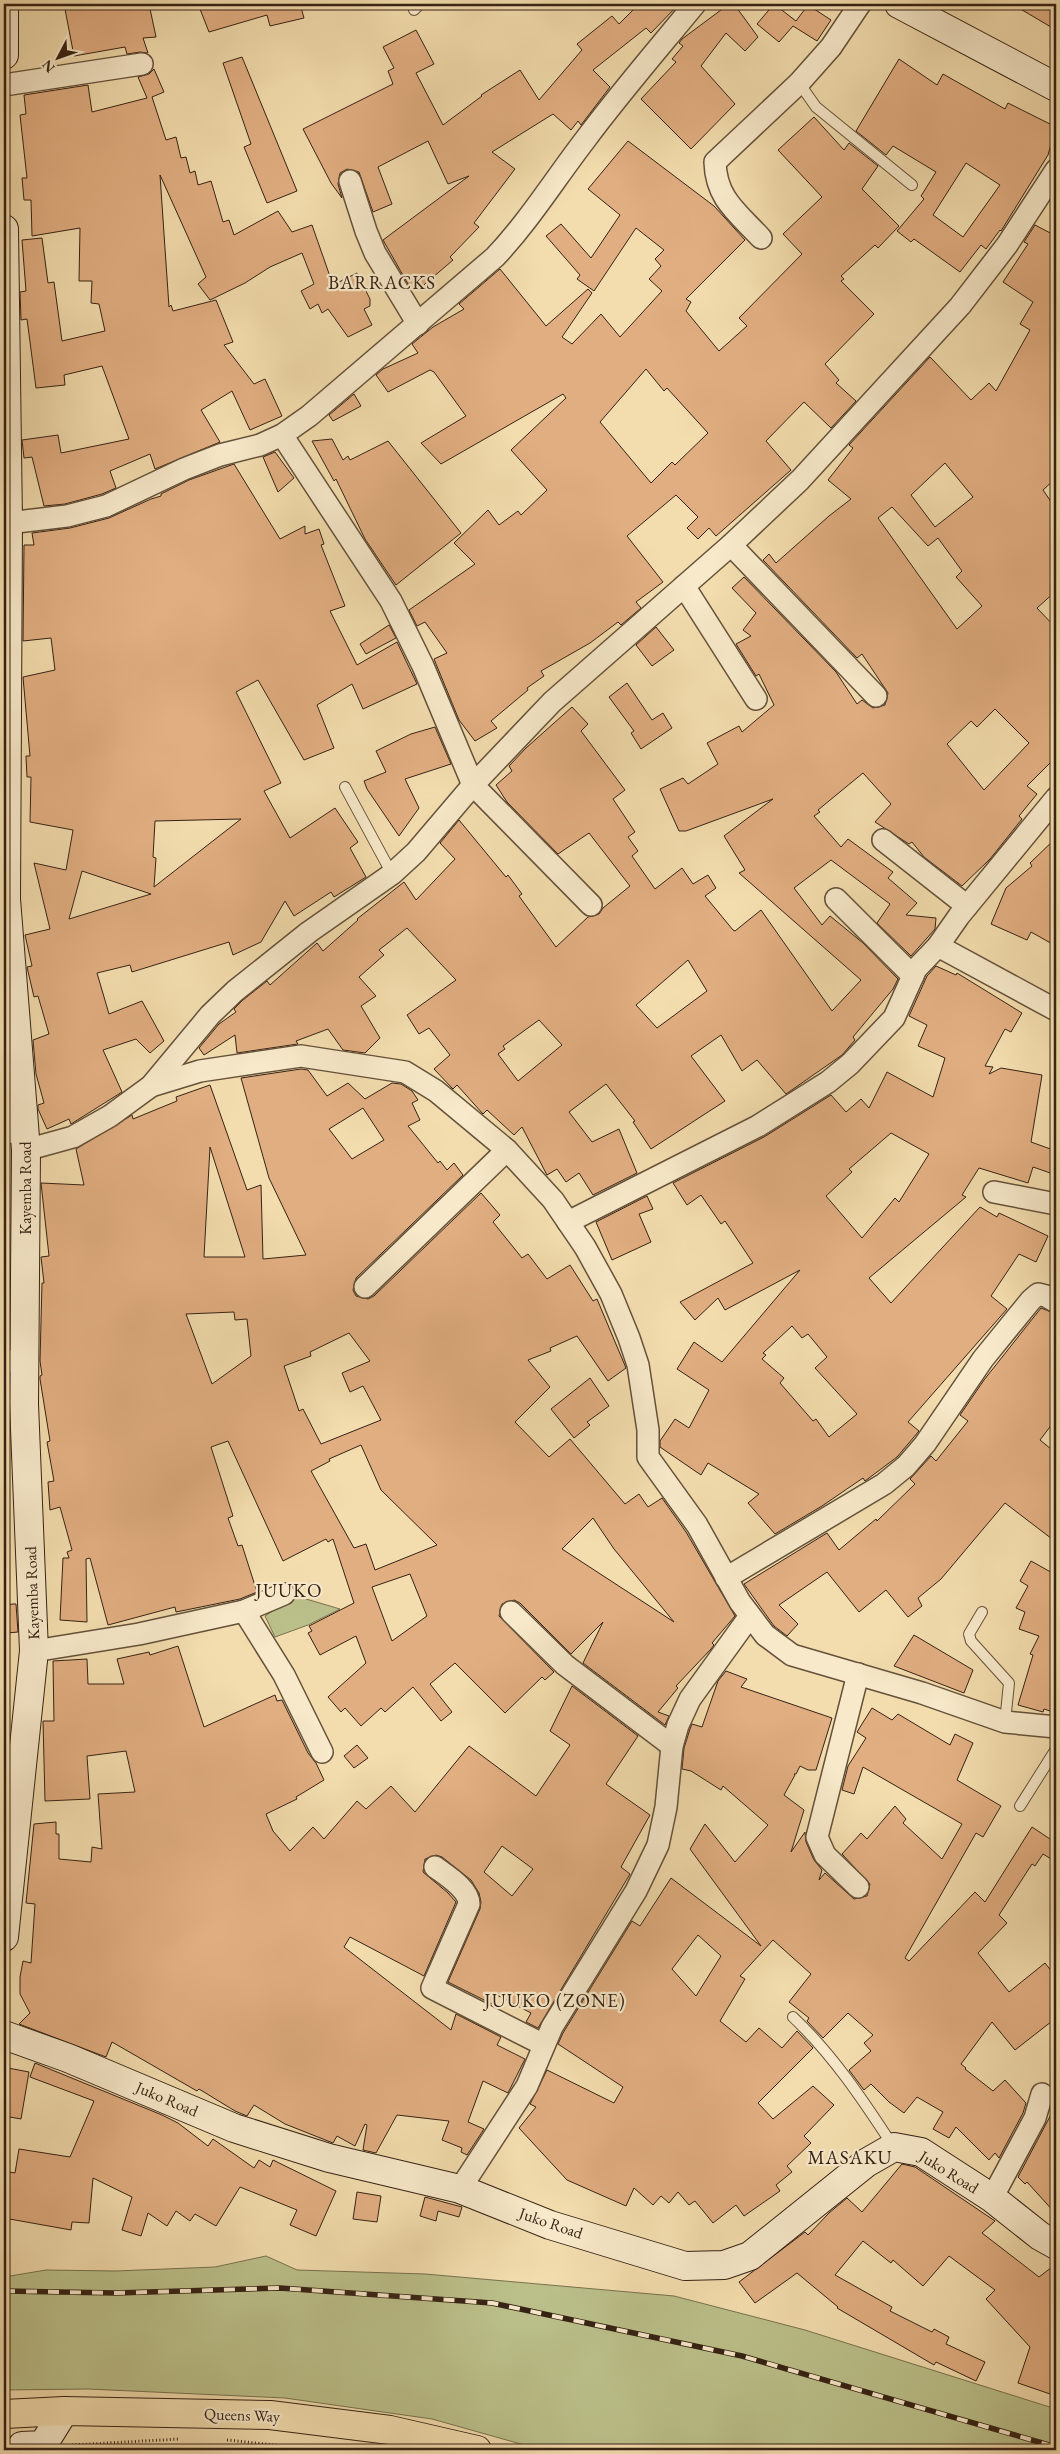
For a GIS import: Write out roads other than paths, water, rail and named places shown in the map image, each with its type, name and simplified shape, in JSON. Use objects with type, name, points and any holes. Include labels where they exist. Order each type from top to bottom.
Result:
[{"type":"highway","name":"Queens Way","points":[[4,2414],[64,2411],[270,2415],[390,2430],[476,2450]]},
{"type":"street","points":[[4,4],[4,55]]},
{"type":"street","points":[[6,511],[67,516],[106,506],[184,469],[220,455],[260,445],[282,435],[309,416],[495,257],[522,229],[547,190],[601,118],[695,4]]},
{"type":"street","points":[[761,238],[730,206],[722,194],[715,180],[715,162],[799,83],[831,47],[860,4]]},
{"type":"street","points":[[899,4],[1056,88]]},
{"type":"street","points":[[4,85],[142,64]]},
{"type":"street","points":[[18,1138],[73,1137],[110,1116],[151,1086],[210,1015],[235,991],[309,932],[392,874],[443,822],[473,785],[552,702],[731,545],[800,480],[960,306],[1007,245],[1056,170]]},
{"type":"street","points":[[350,180],[366,232],[375,253],[418,324]]},
{"type":"street","name":"Kayemba Road","points":[[4,229],[6,899],[12,1066],[18,1138],[14,1361],[24,1404],[34,1651],[4,1937]]},
{"type":"street","points":[[282,435],[391,601],[423,666],[473,785],[591,905]]},
{"type":"street","points":[[731,545],[876,696]]},
{"type":"street","points":[[684,586],[756,699]]},
{"type":"street","points":[[568,1222],[758,1126],[828,1082],[864,1050],[894,1018],[920,964],[938,946],[967,906],[1056,798]]},
{"type":"street","points":[[883,840],[967,906]]},
{"type":"street","points":[[836,899],[913,976]]},
{"type":"street","points":[[938,946],[1056,1010]]},
{"type":"street","points":[[151,1086],[200,1071],[302,1056],[405,1072],[436,1091],[507,1150],[553,1200],[585,1247],[610,1294],[629,1338],[638,1365],[643,1396],[648,1457],[697,1525],[713,1550],[726,1578],[750,1616],[765,1635],[792,1655],[922,1692],[1005,1722],[1056,1727]]},
{"type":"street","points":[[365,1287],[507,1150]]},
{"type":"street","points":[[994,1192],[1056,1204]]},
{"type":"street","points":[[726,1578],[884,1484],[906,1466],[925,1444],[983,1359],[1031,1300],[1038,1294],[1056,1302]]},
{"type":"street","points":[[34,1651],[139,1634],[244,1611],[284,1594]]},
{"type":"street","points":[[244,1611],[284,1675],[322,1752]]},
{"type":"street","points":[[511,1612],[565,1665],[672,1746]]},
{"type":"street","points":[[460,2189],[528,2086],[552,2027],[636,1891],[658,1845],[666,1807],[672,1746],[678,1725],[690,1699],[750,1616]]},
{"type":"street","points":[[858,1674],[817,1838],[825,1855],[858,1887]]},
{"type":"street","points":[[436,1867],[459,1886],[469,1898],[469,1904],[432,1988],[544,2045]]},
{"type":"street","name":"Juko Road","points":[[4,2034],[68,2058],[234,2128],[329,2158],[460,2189],[550,2225],[685,2266],[724,2265],[750,2256],[866,2163],[894,2146],[906,2147],[921,2152],[992,2198],[1040,2236],[1056,2245]]},
{"type":"street","points":[[992,2198],[1035,2118],[1042,2094]]},
{"type":"street","points":[[32,2448],[64,2411]]},
{"type":"lane","points":[[799,83],[816,107],[912,185]]},
{"type":"lane","points":[[345,787],[392,874]]},
{"type":"lane","points":[[982,1612],[969,1634],[971,1641],[1009,1683],[1005,1722]]},
{"type":"lane","points":[[1020,1806],[1056,1749]]},
{"type":"lane","points":[[793,2017],[816,2039],[846,2075],[894,2146]]},
{"type":"railway","points":[[4,2291],[116,2293],[280,2288],[492,2303],[742,2356],[1056,2447]]},
{"type":"district","name":"BARRACKS","points":[[382,282]]},
{"type":"district","name":"JUUKO","points":[[289,1590]]},
{"type":"district","name":"JUUKO (ZONE)","points":[[555,2000]]},
{"type":"district","name":"MASAKU","points":[[850,2157]]}]
